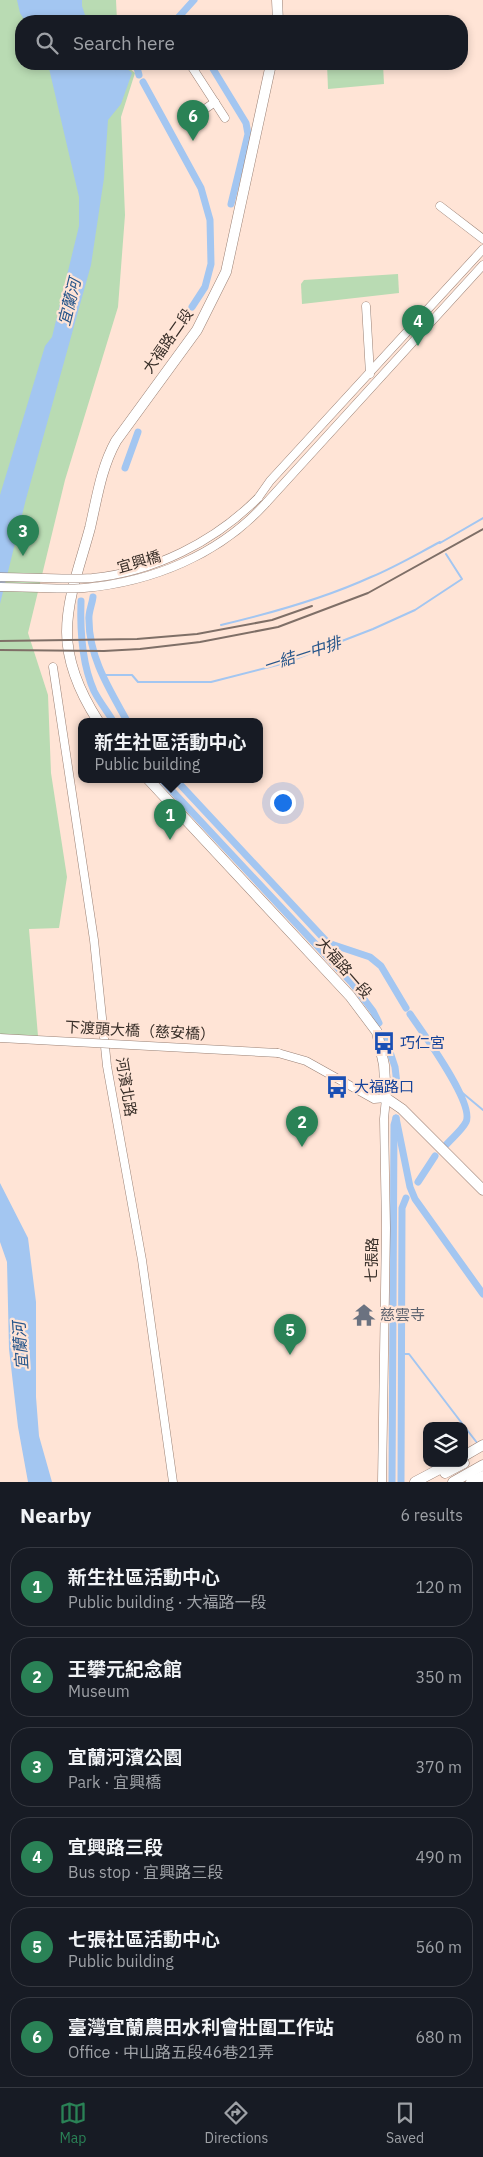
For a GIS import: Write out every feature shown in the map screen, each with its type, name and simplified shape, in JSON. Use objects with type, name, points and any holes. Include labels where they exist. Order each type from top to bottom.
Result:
[{"type":"main road","points":[[277,0],[278,15]]},
{"type":"main road","name":"大福路二段","points":[[96,718],[84,697],[67,633],[72,596],[107,457],[135,413],[197,330],[226,272],[270,70]]},
{"type":"main road","name":"大福路一段","points":[[152,783],[319,961],[377,1032],[384,1065],[386,1098]]},
{"type":"main road","points":[[386,1098],[402,1108],[483,1190]]},
{"type":"main road","points":[[468,1454],[483,1445]]},
{"type":"main road","points":[[468,1461],[483,1452]]},
{"type":"main road","points":[[453,1482],[483,1465]]},
{"type":"main road","points":[[415,1482],[443,1467]]},
{"type":"main road","points":[[429,1482],[457,1467]]},
{"type":"main road","points":[[471,1482],[483,1476]]},
{"type":"street","points":[[194,70],[225,118]]},
{"type":"street","points":[[192,118],[215,102]]},
{"type":"street","points":[[440,206],[483,239]]},
{"type":"street","name":"宜興橋","points":[[0,577],[92,578],[142,568],[184,551],[214,535],[230,524],[258,498],[270,482],[483,249]]},
{"type":"street","name":"宜興橋","points":[[0,587],[84,588],[139,579],[190,560],[218,544],[234,533],[266,503],[374,382],[483,265]]},
{"type":"street","points":[[366,306],[370,372],[374,382]]},
{"type":"street","name":"河濱北路","points":[[53,667],[94,940],[107,1066],[142,1260],[174,1482]]},
{"type":"street","name":"下渡頭大橋（慈安橋）","points":[[0,1038],[278,1053],[306,1061],[374,1099],[386,1098]]},
{"type":"street","name":"七張路","points":[[382,1482],[386,1228],[384,1119],[386,1098]]},
{"type":"green space","points":[[0,0],[116,0],[117,15],[15,15],[15,70],[131,70],[135,73],[121,117],[125,215],[118,307],[65,480],[28,633],[48,695],[51,773],[67,877],[59,928],[29,929],[38,1036],[0,1036]]},
{"type":"green space","points":[[327,70],[383,70],[384,84],[328,89]]},
{"type":"green space","points":[[398,274],[399,293],[302,304],[301,284],[304,280]]},
{"type":"water","points":[[17,0],[82,0],[85,15],[21,15]]},
{"type":"water","name":"宜蘭河","points":[[49,70],[128,70],[132,73],[121,104],[108,120],[104,178],[91,265],[26,499],[0,604],[0,495],[45,346],[52,337],[79,226],[79,197]]},
{"type":"water","name":"宜蘭河","points":[[0,1183],[28,1238],[36,1302],[36,1397],[39,1436],[52,1482],[28,1482],[18,1427],[9,1349],[7,1262],[0,1242]]},
{"type":"waterway","points":[[180,15],[194,0]]},
{"type":"waterway","points":[[119,73],[123,70]]},
{"type":"waterway","points":[[138,70],[139,75]]},
{"type":"waterway","points":[[214,70],[246,123],[248,134],[231,204]]},
{"type":"waterway","points":[[143,82],[201,188],[210,220],[211,264],[205,287],[192,307]]},
{"type":"waterway","points":[[125,468],[138,432]]},
{"type":"waterway","name":"一結一中排","points":[[440,543],[483,518]]},
{"type":"waterway","points":[[221,625],[316,599],[353,585],[389,569],[440,542]]},
{"type":"waterway","name":"一結一中排","points":[[102,675],[132,675],[138,682],[211,682],[285,663],[373,629],[415,610],[462,579],[446,554]]},
{"type":"waterway","points":[[93,597],[89,617],[93,647],[102,673],[125,718]]},
{"type":"waterway","points":[[81,601],[81,624],[87,670],[94,691],[111,718]]},
{"type":"waterway","points":[[165,783],[351,982],[373,1011],[379,1023]]},
{"type":"waterway","points":[[179,783],[328,943],[370,957],[381,966],[406,1008]]},
{"type":"waterway","points":[[410,1014],[446,1068],[463,1100],[467,1113],[466,1122],[446,1145]]},
{"type":"waterway","points":[[386,1040],[395,1067],[397,1084]]},
{"type":"waterway","points":[[459,1090],[483,1110]]},
{"type":"waterway","points":[[396,1118],[410,1187],[415,1199],[483,1294]]},
{"type":"waterway","points":[[392,1482],[394,1125],[396,1118]]},
{"type":"waterway","points":[[418,1182],[435,1156]]},
{"type":"waterway","points":[[401,1482],[402,1208],[406,1198]]},
{"type":"waterway","points":[[403,1354],[409,1354],[461,1422]]},
{"type":"waterway","points":[[468,1431],[478,1444]]},
{"type":"railway","points":[[0,650],[104,651],[140,649],[200,642],[278,627],[368,593],[483,529]]},
{"type":"railway","points":[[0,641],[137,639],[197,634],[272,620],[312,606]]},
{"type":"place","name":"臺灣宜蘭農田水利會壯圍工作站","points":[[193,141]]},
{"type":"place","name":"宜興路三段","points":[[418,346]]},
{"type":"place","name":"宜蘭河濱公園","points":[[23,556]]},
{"type":"place","name":"新生社區活動中心","points":[[170,840]]},
{"type":"place","name":"巧仁宮","points":[[384,1043]]},
{"type":"place","name":"大福路口","points":[[337,1087]]},
{"type":"place","name":"王攀元紀念館","points":[[302,1147]]},
{"type":"place","name":"慈雲寺","points":[[364,1315]]},
{"type":"place","name":"七張社區活動中心","points":[[290,1355]]}]
